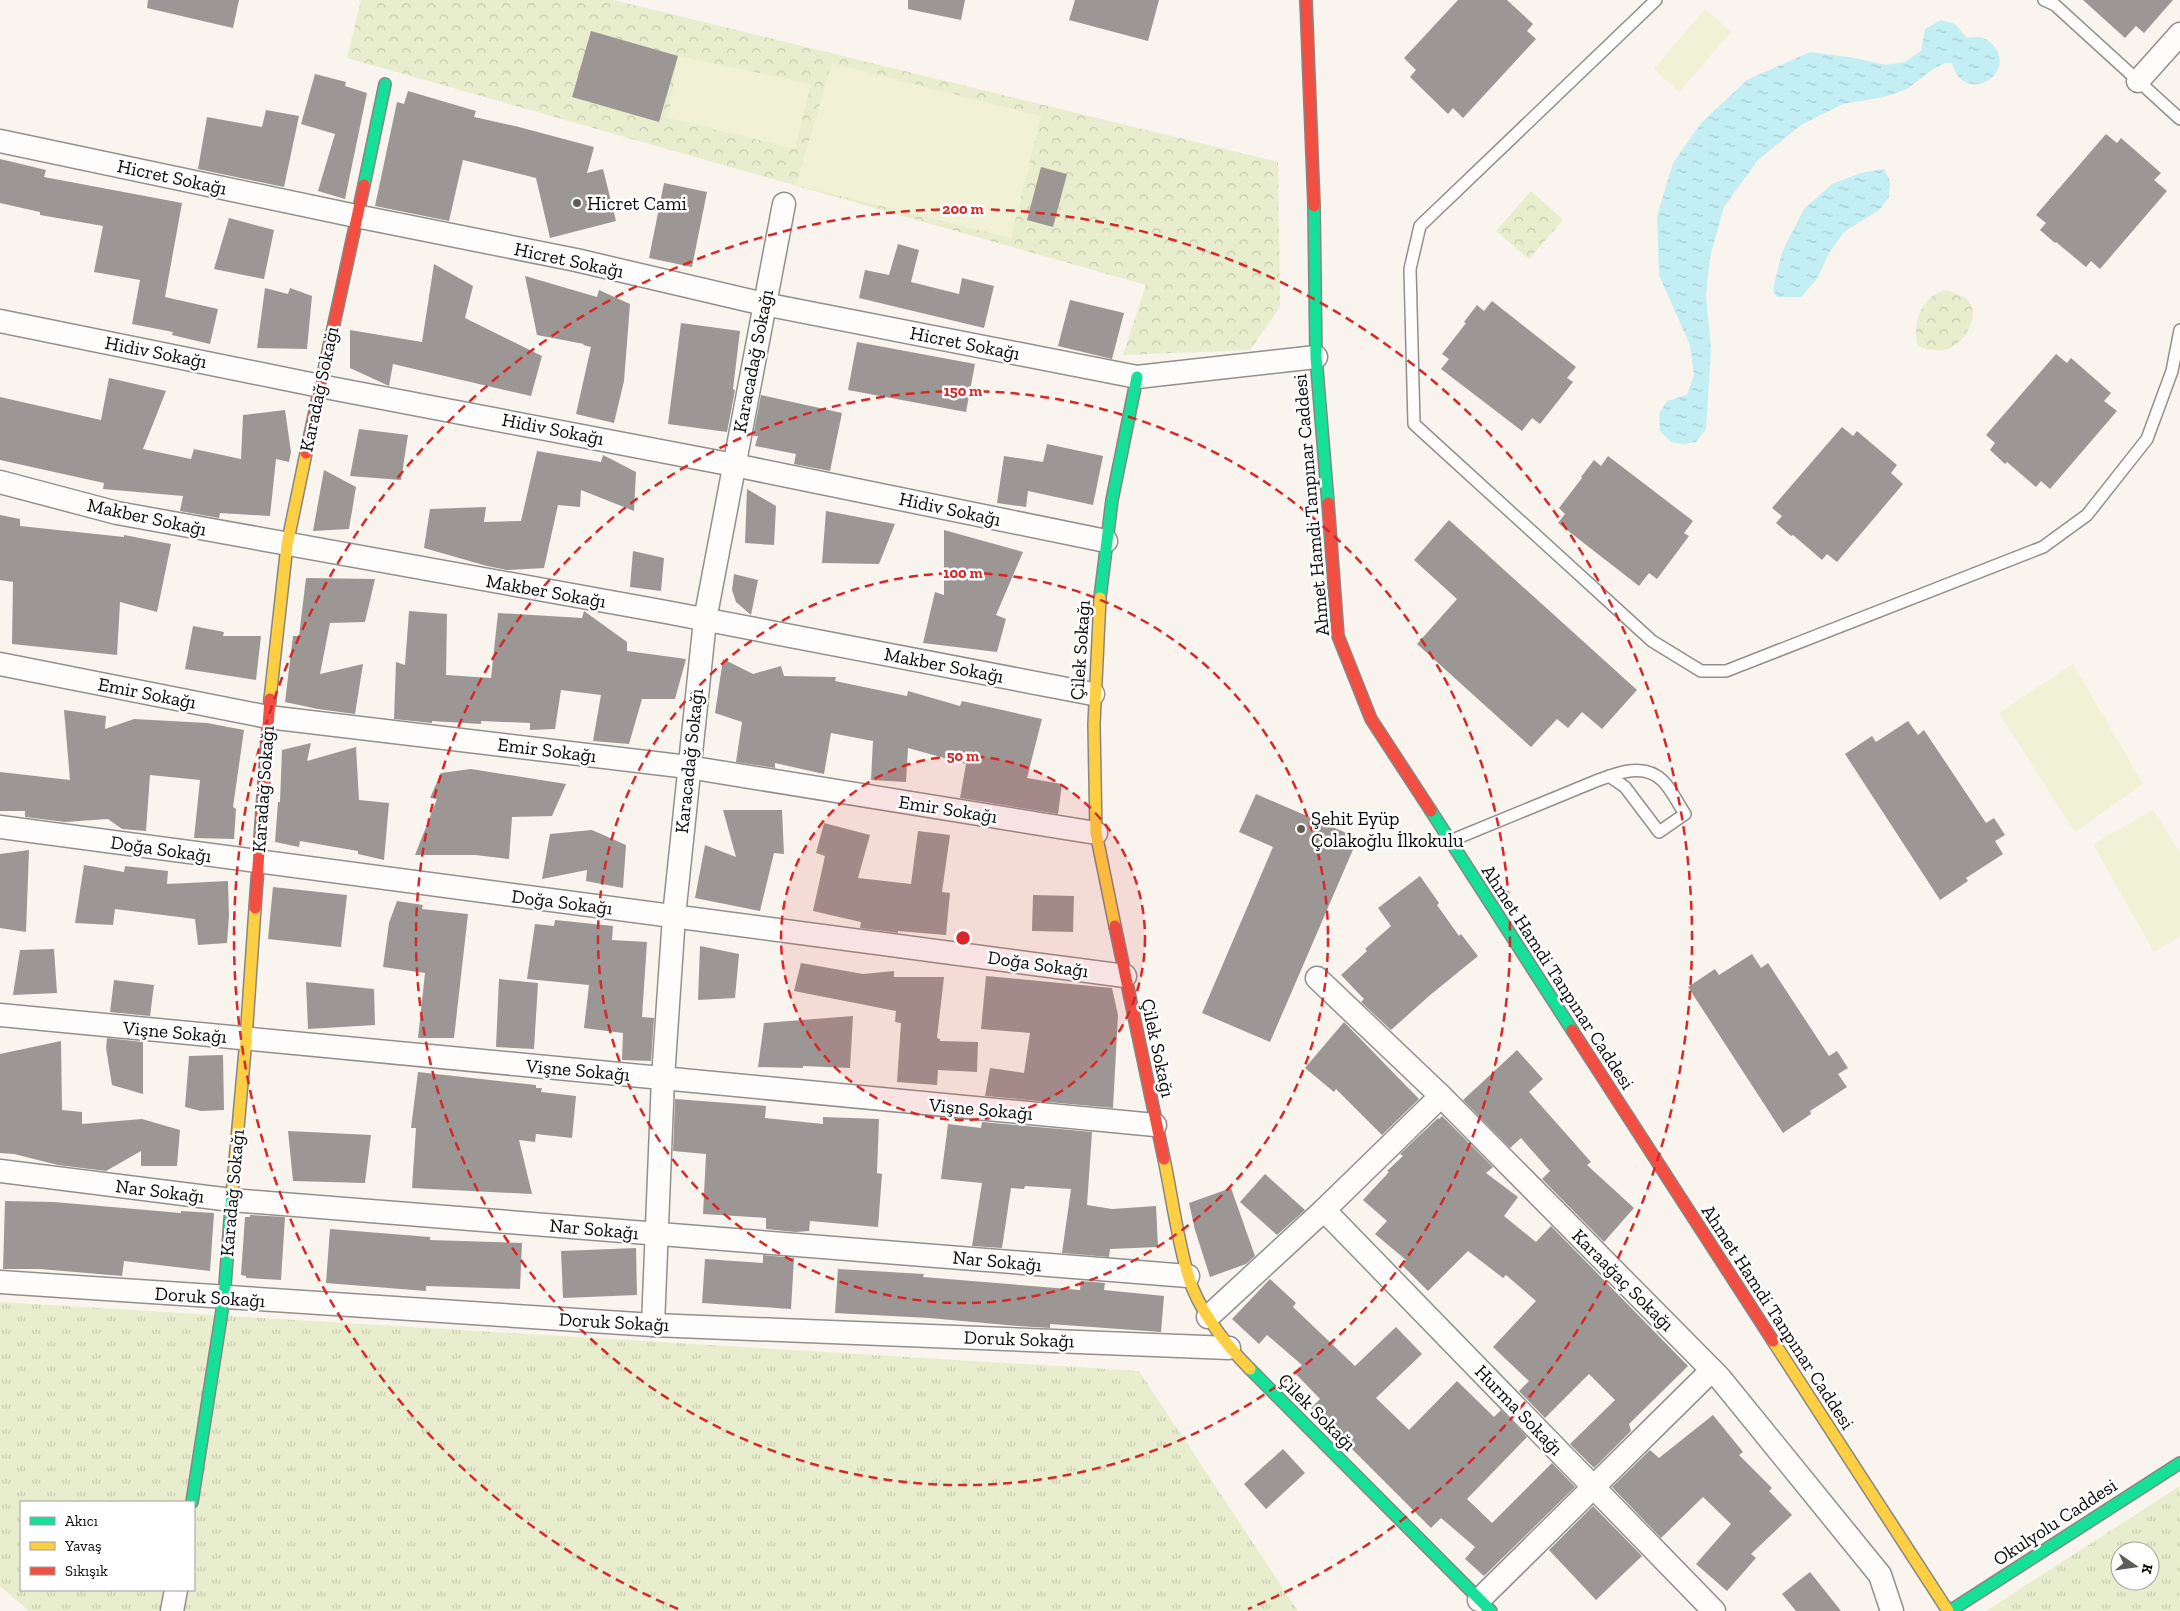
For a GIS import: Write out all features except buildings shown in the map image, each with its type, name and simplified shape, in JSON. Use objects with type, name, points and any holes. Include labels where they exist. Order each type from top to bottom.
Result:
[{"type":"street","name":"Ahmet Hamdi Tanpınar Caddesi","points":[[1306,0],[1314,190],[1316,357],[1338,636],[1371,719],[1949,1611]]},
{"type":"street","points":[[2138,81],[2180,34]]},
{"type":"street","name":"Karadağ Sokağı","points":[[192,1501],[224,1298],[230,1200],[246,1039],[268,718],[287,545],[385,84]]},
{"type":"street","name":"Hicret Sokağı","points":[[0,141],[576,260],[764,304],[1138,377],[1316,357]]},
{"type":"street","name":"Karacadağ Sokağı","points":[[653,1325],[663,1078],[674,916],[688,767],[705,620],[784,204]]},
{"type":"street","name":"Hidiv Sokağı","points":[[0,321],[320,386],[734,465],[1106,541]]},
{"type":"street","name":"Çilek Sokağı","points":[[1138,377],[1106,541],[1093,694],[1092,761],[1096,833],[1188,1276],[1208,1317],[1229,1348],[1485,1605]]},
{"type":"street","name":"Makber Sokağı","points":[[0,482],[118,512],[287,545],[705,620],[1093,694]]},
{"type":"street","name":"Emir Sokağı","points":[[0,664],[268,718],[688,767],[1096,833]]},
{"type":"street","name":"Doğa Sokağı","points":[[0,827],[1125,976]]},
{"type":"street","name":"Karaağaç Sokağı","points":[[1317,978],[1441,1096],[1712,1370],[1880,1575],[1892,1611]]},
{"type":"street","name":"Vişne Sokağı","points":[[0,1015],[1156,1125]]},
{"type":"street","points":[[1208,1317],[1324,1210],[1441,1096]]},
{"type":"street","name":"Nar Sokağı","points":[[0,1171],[230,1200],[1188,1276]]},
{"type":"street","name":"Hurma Sokağı","points":[[1324,1210],[1714,1611]]},
{"type":"street","name":"Doruk Sokağı","points":[[0,1282],[653,1325],[1229,1348]]},
{"type":"street","points":[[1485,1605],[1594,1486],[1712,1370]]},
{"type":"street","name":"Okulyolu Caddesi","points":[[1949,1611],[2180,1462]]},
{"type":"street","points":[[172,1611],[176,1591]]},
{"type":"lane","points":[[1656,0],[1420,226],[1410,269],[1414,424],[1660,646],[1701,671],[1726,671],[2043,547],[2087,515],[2147,439],[2172,371],[2180,330]]},
{"type":"lane","points":[[2044,0],[2055,5],[2180,119]]},
{"type":"lane","points":[[1450,841],[1609,776],[1634,770],[1657,776],[1664,782],[1685,814],[1659,832],[1626,787],[1609,776]]},
{"type":"green space","points":[[361,0],[613,0],[1278,162],[1280,307],[1250,350],[1123,355],[1146,285],[347,58]]},
{"type":"green space","points":[[1705,9],[1731,32],[1679,92],[1654,69]]},
{"type":"green space","points":[[678,56],[811,84],[795,149],[668,118]]},
{"type":"green space","points":[[832,63],[1041,116],[1011,238],[796,185]]},
{"type":"green space","points":[[1531,191],[1563,220],[1529,259],[1496,231]]},
{"type":"green space","points":[[1946,290],[1962,296],[1970,303],[1973,315],[1966,334],[1957,344],[1944,350],[1926,349],[1918,346],[1916,329],[1920,312],[1931,298]]},
{"type":"green space","points":[[2073,664],[2143,784],[2075,832],[1999,713]]},
{"type":"green space","points":[[2153,810],[2180,853],[2180,936],[2154,952],[2093,844]]},
{"type":"green space","points":[[0,1302],[1139,1371],[1298,1611],[29,1611],[0,1586]]},
{"type":"green space","points":[[2180,1486],[2180,1611],[1986,1611]]},
{"type":"water","points":[[1941,20],[1955,24],[1967,38],[1981,37],[1987,39],[1992,44],[1999,54],[1999,65],[1995,74],[1987,81],[1978,84],[1968,83],[1959,76],[1952,63],[1945,63],[1933,69],[1907,89],[1884,97],[1843,104],[1801,125],[1758,160],[1724,207],[1710,257],[1706,296],[1711,349],[1706,429],[1696,442],[1684,444],[1671,442],[1660,431],[1659,414],[1667,401],[1687,395],[1694,375],[1690,345],[1659,275],[1657,216],[1673,163],[1701,123],[1747,80],[1810,52],[1849,57],[1886,65],[1905,62],[1921,51],[1925,29]]},
{"type":"water","points":[[1884,169],[1890,181],[1889,197],[1879,210],[1844,232],[1829,253],[1817,279],[1801,297],[1777,297],[1773,290],[1782,252],[1804,209],[1832,184],[1861,173]]},
{"type":"traffic: fast","points":[[364,185],[385,84]]},
{"type":"traffic: fast","points":[[1314,206],[1316,357],[1328,503]]},
{"type":"traffic: fast","points":[[1100,598],[1112,500],[1137,377]]},
{"type":"traffic: fast","points":[[1431,811],[1572,1030]]},
{"type":"traffic: fast","points":[[192,1501],[224,1298],[232,1194]]},
{"type":"traffic: fast","points":[[1250,1369],[1491,1611]]},
{"type":"traffic: fast","points":[[1950,1611],[2180,1463]]},
{"type":"traffic: slow","points":[[270,699],[287,545],[306,453]]},
{"type":"traffic: slow","points":[[1100,598],[1094,724],[1096,833],[1115,926]]},
{"type":"traffic: slow","points":[[232,1194],[246,1039],[255,908]]},
{"type":"traffic: slow","points":[[1164,1159],[1181,1246],[1192,1288],[1213,1325],[1231,1349],[1250,1369]]},
{"type":"traffic: slow","points":[[1773,1341],[1948,1611]]},
{"type":"traffic: jam","points":[[1306,0],[1314,206]]},
{"type":"traffic: jam","points":[[306,453],[364,185]]},
{"type":"traffic: jam","points":[[1328,503],[1338,636],[1371,719],[1431,811]]},
{"type":"traffic: jam","points":[[255,908],[270,699]]},
{"type":"traffic: jam","points":[[1115,926],[1164,1159]]},
{"type":"traffic: jam","points":[[1572,1030],[1773,1341]]},
{"type":"place","name":"Hicret Cami","points":[[577,203]]},
{"type":"place","name":"Şehit Eyüp Çolakoğlu İlkokulu","points":[[1301,829]]}]
